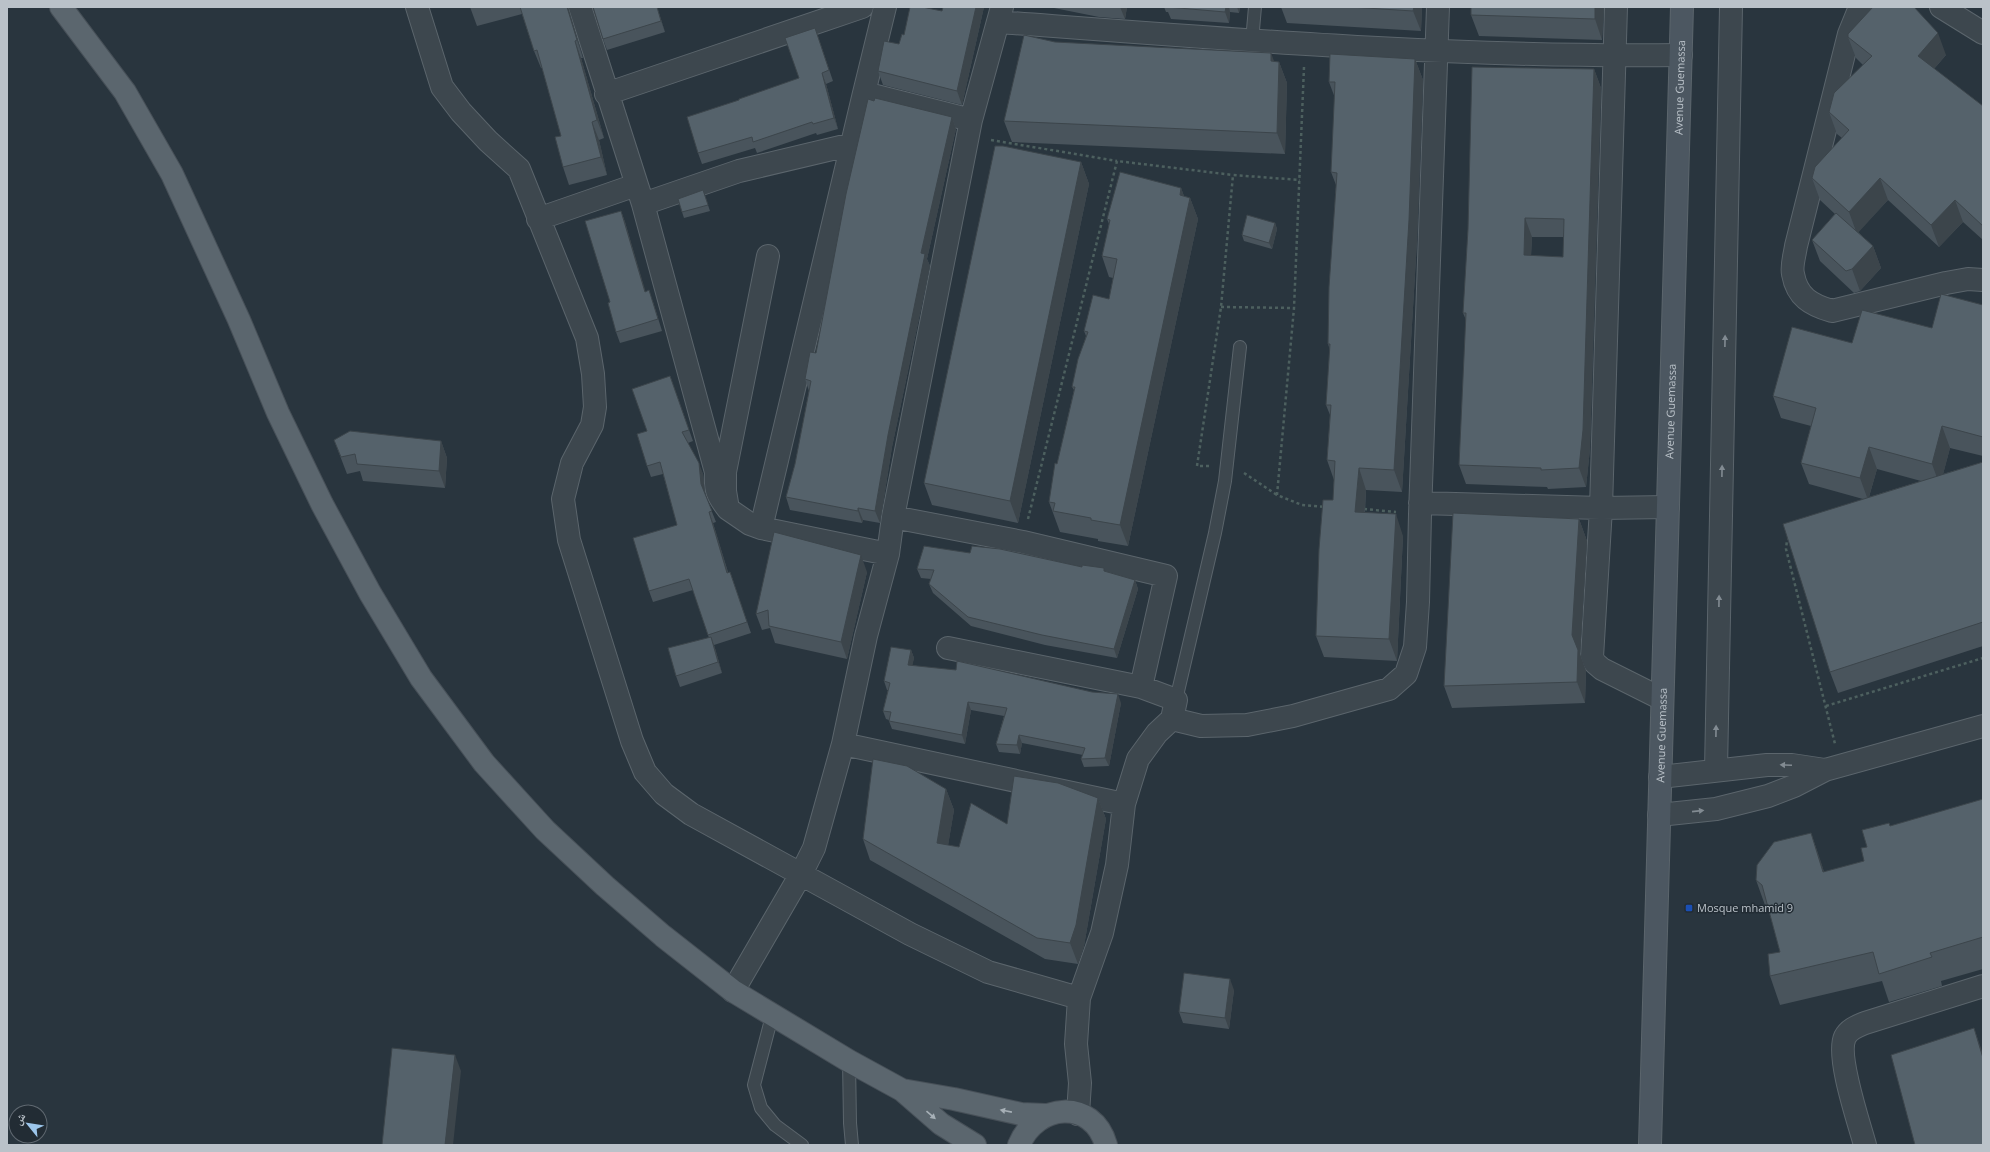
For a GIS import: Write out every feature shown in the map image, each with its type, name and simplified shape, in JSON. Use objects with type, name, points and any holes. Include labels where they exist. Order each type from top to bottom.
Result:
[{"type":"main road","points":[[62,7],[125,92],[172,174],[239,320],[278,413],[322,504],[370,593],[421,678],[484,762],[545,830],[605,886],[663,936],[733,991],[772,1016],[902,1090],[941,1124],[976,1145]]},
{"type":"main road","name":"Avenue Guemassa","points":[[1650,1145],[1682,7]]},
{"type":"main road","points":[[902,1090],[954,1099],[1021,1114],[1045,1116]]},
{"type":"main road","points":[[1019,1145],[1030,1125],[1045,1116],[1061,1111],[1078,1114],[1093,1123],[1109,1142]]},
{"type":"street","points":[[417,7],[442,87],[461,112],[488,141],[519,169],[587,338],[593,374],[595,407],[592,425],[572,463],[563,498],[569,540],[632,741],[645,772],[664,794],[691,814],[910,934],[988,972],[1079,998]]},
{"type":"street","points":[[580,7],[606,94],[640,194],[716,472],[716,491],[718,496],[728,509],[744,521],[761,528],[888,554]]},
{"type":"street","points":[[606,94],[862,7]]},
{"type":"street","points":[[761,528],[885,7]]},
{"type":"street","points":[[948,648],[1141,687],[1201,726],[1247,725],[1301,714],[1389,689],[1406,674],[1415,647],[1418,602],[1438,7]]},
{"type":"street","points":[[1616,7],[1600,508],[1592,657],[1595,663],[1602,669],[1662,699]]},
{"type":"street","points":[[1716,770],[1732,7]]},
{"type":"street","points":[[1860,7],[1849,34],[1796,246],[1793,273],[1799,292],[1814,306],[1832,311],[1946,283],[1968,279],[1983,280]]},
{"type":"street","points":[[1941,7],[1983,34]]},
{"type":"street","points":[[733,991],[801,874],[814,848],[843,744],[866,636],[888,554],[893,516],[970,128],[1000,15],[1252,41],[1436,50],[1614,56],[1681,54]]},
{"type":"street","points":[[864,93],[970,128]]},
{"type":"street","points":[[538,219],[853,144]]},
{"type":"street","points":[[728,509],[725,491],[725,472],[768,256]]},
{"type":"street","points":[[1420,508],[1668,507]]},
{"type":"street","points":[[893,516],[1023,542],[1166,576],[1141,687]]},
{"type":"street","points":[[1078,1114],[1080,1083],[1076,1044],[1079,998],[1102,933],[1116,865],[1124,804],[1138,759],[1174,709]]},
{"type":"street","points":[[1659,815],[1716,809],[1768,796],[1833,768],[1983,726]]},
{"type":"street","points":[[843,744],[1124,804]]},
{"type":"street","points":[[1660,777],[1767,765],[1833,768]]},
{"type":"street","points":[[1865,1145],[1844,1066],[1842,1050],[1845,1036],[1853,1028],[1865,1023],[1983,986]]},
{"type":"lane","points":[[1252,41],[1255,7]]},
{"type":"lane","points":[[1174,709],[1215,533],[1227,467],[1240,347]]},
{"type":"lane","points":[[772,1016],[754,1085],[761,1108],[775,1125],[802,1145]]},
{"type":"lane","points":[[849,1061],[850,1123],[852,1145]]},
{"type":"path","points":[[1277,495],[1294,308],[1305,44]]},
{"type":"path","points":[[970,128],[1117,161],[1233,175],[1300,180]]},
{"type":"path","points":[[1023,542],[1117,161]]},
{"type":"path","points":[[1233,175],[1221,307],[1197,466],[1238,468],[1277,495],[1302,505],[1326,507]]},
{"type":"path","points":[[1221,307],[1294,308]]},
{"type":"path","points":[[1357,509],[1420,508]]},
{"type":"path","points":[[1792,537],[1787,540],[1786,549],[1826,706],[1833,768]]},
{"type":"path","points":[[1826,706],[1983,658]]},
{"type":"building","points":[[520,7],[567,7],[597,120],[592,122],[601,157],[563,167],[555,137],[561,136],[537,50],[534,51]]},
{"type":"building","points":[[593,7],[657,7],[661,21],[603,39]]},
{"type":"building","points":[[910,7],[922,7],[942,11],[943,7],[976,7],[957,91],[878,71],[884,41],[899,44],[902,34],[904,35]]},
{"type":"building","points":[[1167,7],[1226,7],[1225,12]]},
{"type":"building","points":[[1350,7],[1414,7],[1413,11]]},
{"type":"building","points":[[1471,7],[1595,7],[1595,19],[1471,15]]},
{"type":"building","points":[[1873,7],[1914,7],[1938,33],[1918,56],[1983,106],[1983,226],[1955,200],[1931,225],[1880,178],[1849,212],[1812,178],[1815,167],[1849,130],[1829,112],[1834,93],[1872,56],[1848,37],[1848,34]]},
{"type":"building","points":[[815,28],[829,70],[822,73],[834,118],[813,124],[812,122],[753,142],[752,137],[698,153],[687,117],[799,78],[785,38]]},
{"type":"building","points":[[1024,35],[1055,42],[1271,53],[1271,61],[1279,62],[1277,133],[1004,121]]},
{"type":"building","points":[[1330,54],[1415,59],[1409,220],[1394,470],[1359,468],[1355,512],[1396,514],[1389,639],[1316,636],[1319,549],[1323,500],[1333,500],[1335,461],[1327,460],[1331,405],[1326,405],[1330,344],[1328,344],[1329,287],[1337,173],[1331,172],[1335,82],[1329,82]]},
{"type":"building","points":[[1472,67],[1594,69],[1583,430],[1579,468],[1541,470],[1541,468],[1459,465],[1466,313],[1463,313],[1468,229]],"holes":[[[1525,218],[1564,219],[1563,257],[1524,255]]]},
{"type":"building","points":[[875,98],[952,117],[921,253],[925,254],[888,435],[875,511],[858,508],[858,511],[786,497],[795,464],[811,381],[805,379],[810,352],[816,353],[846,194],[868,99],[874,101]]},
{"type":"building","points":[[995,146],[1003,146],[1081,162],[1010,501],[924,483]]},
{"type":"building","points":[[1120,172],[1181,188],[1180,195],[1190,198],[1120,525],[1053,511],[1055,503],[1049,502],[1055,463],[1057,464],[1075,387],[1072,387],[1078,359],[1088,332],[1084,331],[1093,295],[1109,299],[1117,259],[1102,256],[1110,220],[1107,219]]},
{"type":"building","points":[[703,190],[708,205],[682,212],[678,199]]},
{"type":"building","points":[[621,211],[645,292],[649,290],[658,319],[616,332],[608,303],[610,302],[585,221]]},
{"type":"building","points":[[1836,213],[1873,246],[1852,269],[1846,271],[1812,240]]},
{"type":"building","points":[[1247,215],[1275,223],[1269,243],[1242,235]]},
{"type":"building","points":[[1941,294],[1983,305],[1983,437],[1942,426],[1932,464],[1869,447],[1860,478],[1801,463],[1816,408],[1773,396],[1792,327],[1852,343],[1862,310],[1932,328]]},
{"type":"building","points":[[670,376],[689,430],[682,432],[699,463],[701,484],[712,511],[709,512],[727,573],[730,572],[747,622],[708,635],[689,579],[649,591],[633,538],[677,525],[660,462],[647,466],[637,434],[647,431],[632,389]]},
{"type":"building","points":[[350,431],[441,441],[439,471],[357,464],[355,454],[341,457],[334,440]]},
{"type":"building","points":[[1983,462],[1983,622],[1830,672],[1783,524]]},
{"type":"building","points":[[1453,513],[1579,519],[1572,635],[1578,650],[1577,682],[1444,686]]},
{"type":"building","points":[[774,532],[861,555],[841,642],[769,626],[768,610],[756,614]]},
{"type":"building","points":[[924,546],[970,553],[972,546],[1000,549],[1082,567],[1082,565],[1104,568],[1104,571],[1135,580],[1114,649],[1042,635],[968,617],[929,584],[934,570],[917,569]]},
{"type":"building","points":[[711,637],[718,662],[676,676],[668,648]]},
{"type":"building","points":[[891,647],[911,650],[908,665],[956,670],[957,661],[1092,692],[1118,694],[1105,758],[1081,759],[1085,748],[1019,735],[1017,745],[996,744],[1007,708],[968,702],[962,735],[889,721],[891,712],[883,711],[890,683],[884,681]]},
{"type":"building","points":[[873,759],[907,766],[946,789],[937,843],[959,847],[971,803],[1007,824],[1014,776],[1058,783],[1098,798],[1076,925],[1070,943],[1037,938],[863,839]]},
{"type":"building","points":[[1983,799],[1983,937],[1930,953],[1932,957],[1879,974],[1873,952],[1770,976],[1768,954],[1780,952],[1762,885],[1756,880],[1757,865],[1774,842],[1811,833],[1823,872],[1864,861],[1861,848],[1867,847],[1862,830],[1889,823],[1890,826]]},
{"type":"building","points":[[1184,973],[1230,979],[1225,1018],[1179,1012]]},
{"type":"building","points":[[1974,1028],[1983,1058],[1983,1145],[1915,1145],[1891,1055]]},
{"type":"building","points":[[392,1048],[455,1055],[445,1145],[382,1145]]},
{"type":"place","name":"Mosque mhamid 9","points":[[1689,908]]}]
